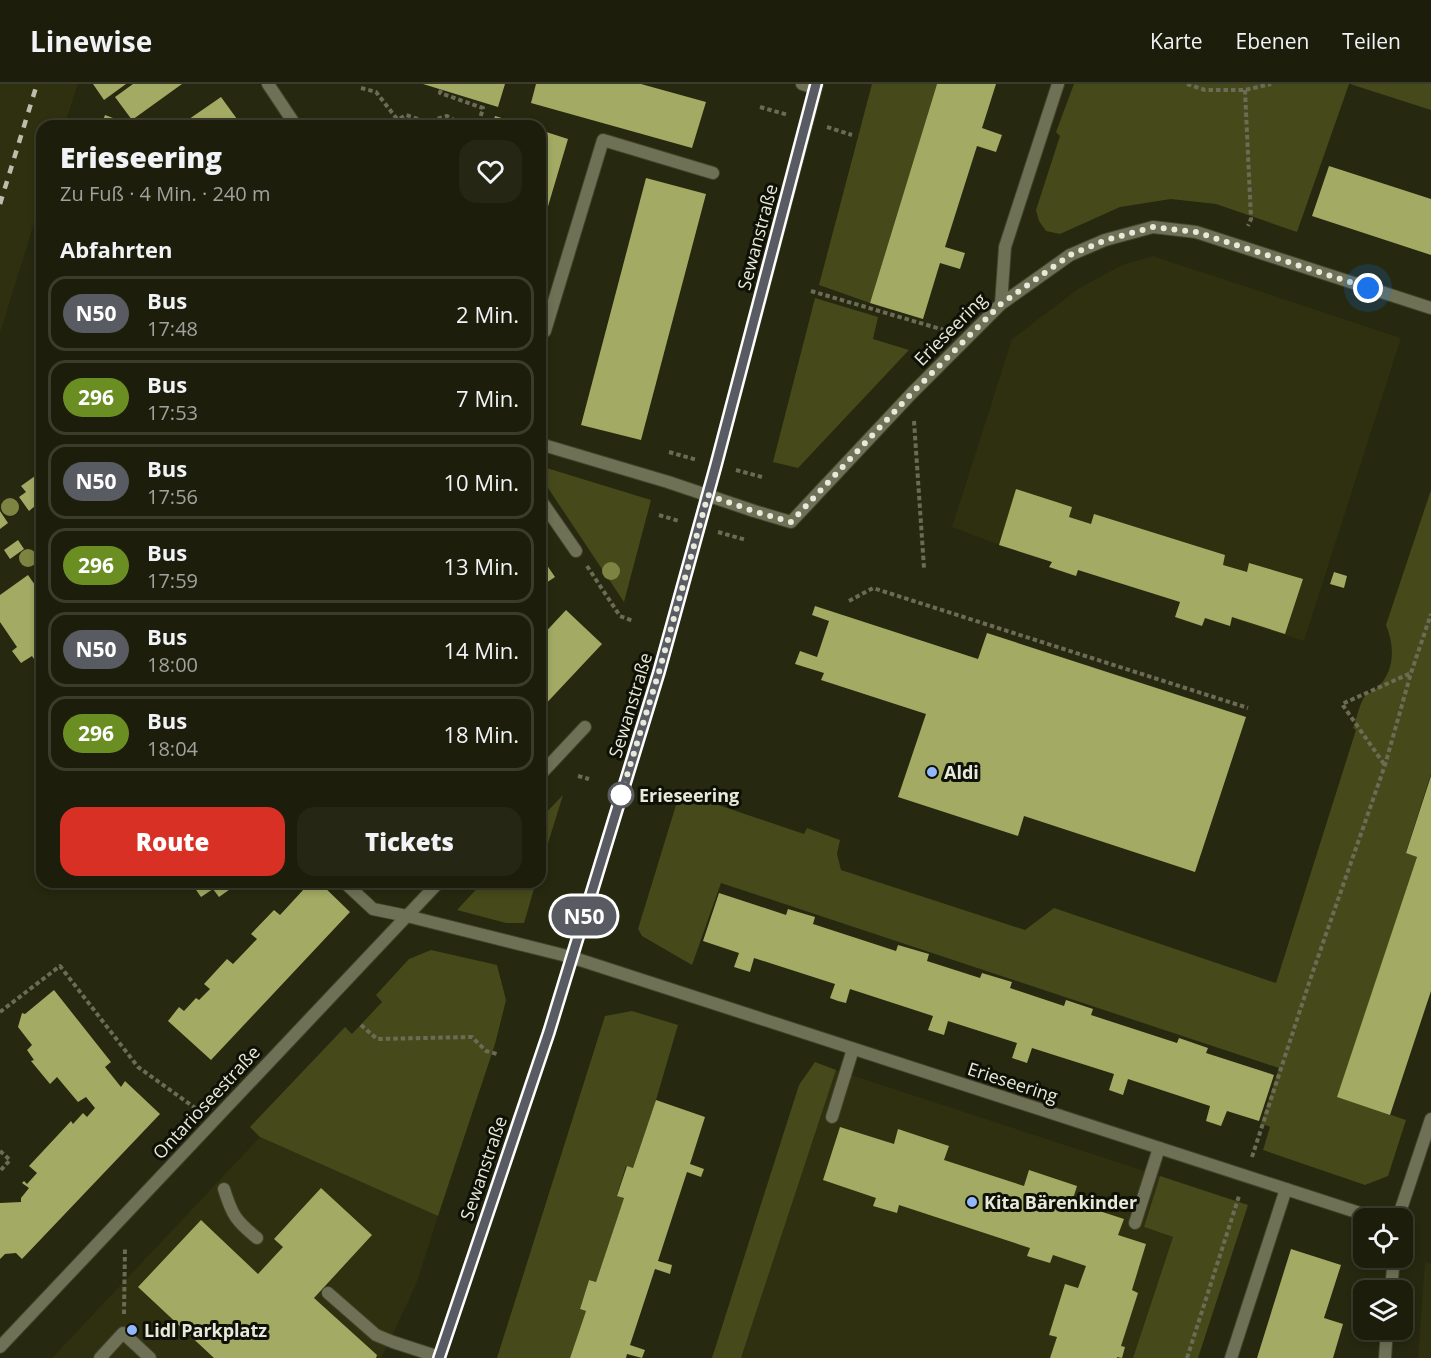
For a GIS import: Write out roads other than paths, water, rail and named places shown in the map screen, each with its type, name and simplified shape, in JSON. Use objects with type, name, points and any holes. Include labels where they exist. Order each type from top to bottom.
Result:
[{"type":"street","points":[[268,84],[292,120]]},
{"type":"street","name":"Sewanstraße","points":[[439,1358],[549,1032],[659,672],[816,86],[802,84]]},
{"type":"street","points":[[1001,304],[1005,247],[1058,84]]},
{"type":"street","points":[[546,328],[603,140],[713,173]]},
{"type":"street","name":"Erieseering","points":[[708,495],[791,522],[912,393],[1001,304],[1070,255],[1106,240],[1153,227],[1196,232],[1431,308]]},
{"type":"street","points":[[546,446],[708,495]]},
{"type":"street","points":[[546,508],[576,551]]},
{"type":"street","points":[[546,769],[585,727]]},
{"type":"street","name":"Erieseering","points":[[350,888],[373,909],[571,957],[1353,1211]]},
{"type":"street","name":"Ontarioseestraße","points":[[0,1347],[433,888]]},
{"type":"street","points":[[832,1117],[853,1048]]},
{"type":"street","points":[[1401,1208],[1431,1119]]},
{"type":"street","points":[[1135,1223],[1159,1148]]},
{"type":"street","points":[[224,1189],[230,1209],[241,1225],[257,1238]]},
{"type":"street","points":[[1232,1358],[1286,1189]]},
{"type":"street","points":[[328,1293],[376,1335],[439,1358]]},
{"type":"street","points":[[100,1358],[123,1333],[150,1358]]},
{"type":"street","points":[[1385,1358],[1387,1340]]},
{"type":"railway","points":[[0,204],[37,84]]},
{"type":"place","name":"Aldi","points":[[932,772]]},
{"type":"place","name":"Erieseering","points":[[621,795]]},
{"type":"place","name":"Kita Bärenkinder","points":[[972,1202]]},
{"type":"place","name":"Lidl Parkplatz","points":[[132,1330]]}]
